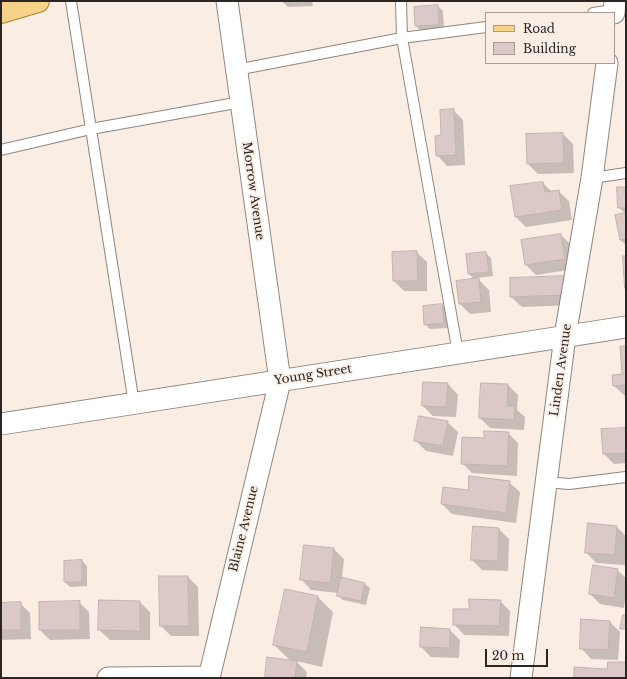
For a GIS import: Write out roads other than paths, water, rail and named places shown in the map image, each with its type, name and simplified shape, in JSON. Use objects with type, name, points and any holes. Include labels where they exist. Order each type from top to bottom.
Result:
[{"type":"main road","points":[[1,12],[38,1]]},
{"type":"street","name":"Morrow Avenue","points":[[227,1],[280,381]]},
{"type":"street","name":"Linden Avenue","points":[[521,678],[565,336],[592,178],[607,64]]},
{"type":"street","name":"Young Street","points":[[1,424],[626,327]]},
{"type":"street","name":"Blaine Avenue","points":[[209,677],[280,381]]},
{"type":"street","points":[[108,678],[209,677]]},
{"type":"lane","points":[[71,1],[134,404]]},
{"type":"lane","points":[[401,1],[402,38],[458,353]]},
{"type":"lane","points":[[597,12],[614,8]]},
{"type":"lane","points":[[236,70],[402,38],[485,27]]},
{"type":"lane","points":[[1,150],[91,129],[241,102]]},
{"type":"lane","points":[[592,178],[626,173]]},
{"type":"lane","points":[[546,482],[569,484],[626,477]]}]
